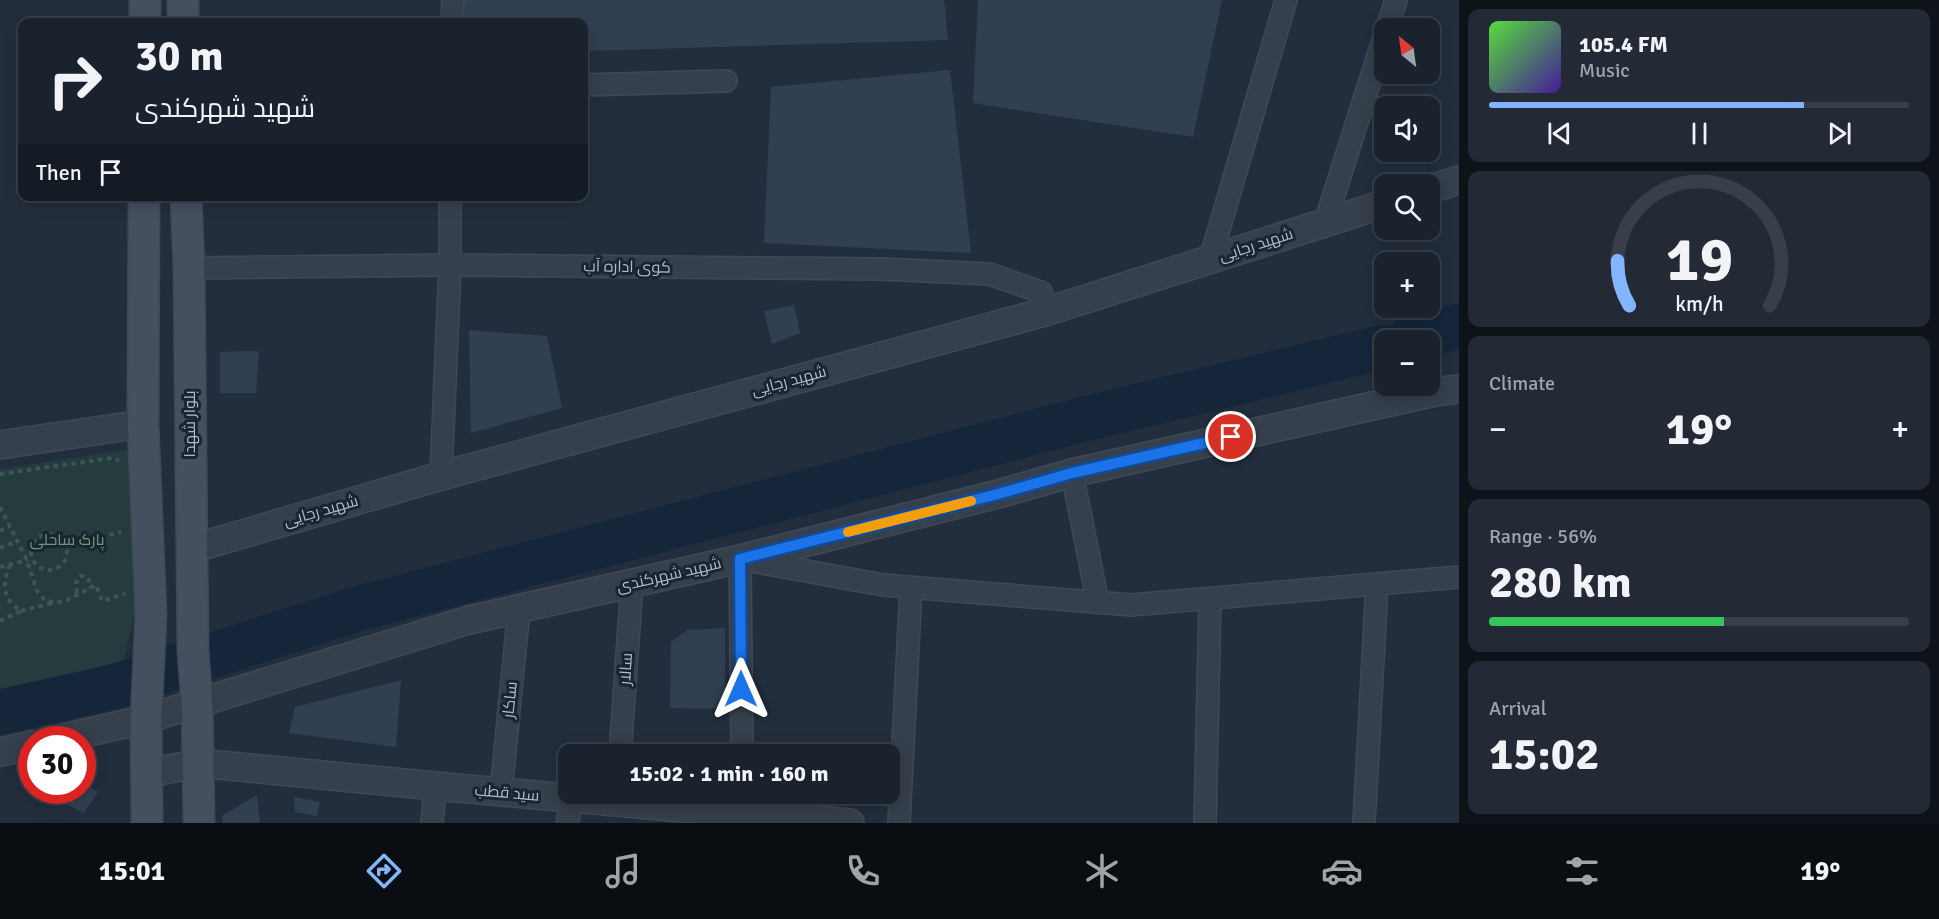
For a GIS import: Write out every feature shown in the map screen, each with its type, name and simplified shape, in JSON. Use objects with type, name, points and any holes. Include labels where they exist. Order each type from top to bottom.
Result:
[{"type":"main road","points":[[145,0],[145,18]]},
{"type":"main road","points":[[183,0],[183,18]]},
{"type":"main road","points":[[144,201],[142,602],[147,705],[145,774],[147,823]]},
{"type":"main road","name":"بلوار شهدا","points":[[186,201],[193,652],[199,763],[199,823]]},
{"type":"street","points":[[452,18],[453,0]]},
{"type":"street","points":[[1210,260],[1286,0]]},
{"type":"street","points":[[1390,18],[1396,0]]},
{"type":"street","points":[[1325,223],[1374,69]]},
{"type":"street","points":[[588,85],[726,81]]},
{"type":"street","points":[[1440,186],[1459,180]]},
{"type":"street","points":[[441,476],[450,265],[450,201]]},
{"type":"street","name":"شهید رجایی","points":[[191,549],[441,476],[1045,312],[1374,207]]},
{"type":"street","name":"کوی اداره آب","points":[[189,268],[450,265],[882,269],[989,274],[1041,292],[1045,312]]},
{"type":"street","name":"شهید شهرکندی","points":[[92,726],[147,705],[469,620],[740,559],[1072,473],[1435,392],[1459,389]]},
{"type":"street","points":[[0,445],[142,424]]},
{"type":"street","points":[[1072,473],[1098,603]]},
{"type":"street","points":[[741,744],[740,559],[883,585],[1131,605],[1459,577]]},
{"type":"street","name":"سالار","points":[[621,744],[632,584]]},
{"type":"street","points":[[1364,823],[1377,585]]},
{"type":"street","points":[[899,823],[911,587]]},
{"type":"street","points":[[1205,823],[1210,599]]},
{"type":"street","name":"ساکار","points":[[501,792],[519,609]]},
{"type":"street","points":[[0,752],[18,748]]},
{"type":"street","name":"سید قطب","points":[[145,774],[199,763],[501,792],[570,811],[595,804]]},
{"type":"street","points":[[432,823],[435,786]]},
{"type":"street","name":"سید قطب","points":[[680,804],[850,823]]},
{"type":"path","points":[[0,474],[112,458],[126,464]]},
{"type":"path","points":[[0,507],[17,542],[29,560],[37,591],[44,599],[54,603]]},
{"type":"path","points":[[0,520],[5,517]]},
{"type":"path","points":[[0,531],[10,526]]},
{"type":"path","points":[[66,547],[128,530]]},
{"type":"path","points":[[0,569],[29,560],[41,568],[53,570],[63,563],[67,553],[64,541],[55,535],[43,534],[34,542],[29,560]]},
{"type":"path","points":[[0,548],[17,542]]},
{"type":"path","points":[[10,565],[4,578],[4,586],[12,605],[21,611]]},
{"type":"path","points":[[77,593],[76,583],[80,576],[86,576],[89,580],[89,588]]},
{"type":"path","points":[[0,621],[21,611],[67,600],[96,585],[102,601],[142,602]]},
{"type":"green space","name":"پارک ساحلی","points":[[131,449],[135,612],[122,668],[0,693],[0,469]]},
{"type":"building","points":[[453,0],[944,0],[948,40],[588,51],[588,18],[452,18]]},
{"type":"building","points":[[978,0],[1222,0],[1193,137],[973,103]]},
{"type":"building","points":[[950,70],[971,253],[764,243],[771,87]]},
{"type":"building","points":[[794,305],[800,333],[772,344],[764,311]]},
{"type":"building","points":[[469,330],[547,336],[562,408],[471,433]]},
{"type":"building","points":[[259,351],[256,393],[220,393],[220,352]]},
{"type":"building","points":[[725,628],[725,709],[670,708],[671,642],[687,630]]},
{"type":"building","points":[[401,680],[396,747],[289,733],[295,707]]},
{"type":"building","points":[[257,795],[260,823],[223,823],[222,816]]},
{"type":"building","points":[[294,797],[320,802],[317,816],[295,812]]},
{"type":"building","points":[[65,804],[90,804],[84,813]]},
{"type":"waterway","points":[[1440,331],[1459,326]]},
{"type":"waterway","points":[[0,712],[113,687],[357,609],[1085,419],[1374,349]]},
{"type":"slow traffic","points":[[848,532],[971,501]]},
{"type":"route","points":[[741,689],[740,559],[1072,473],[1231,437]]}]
